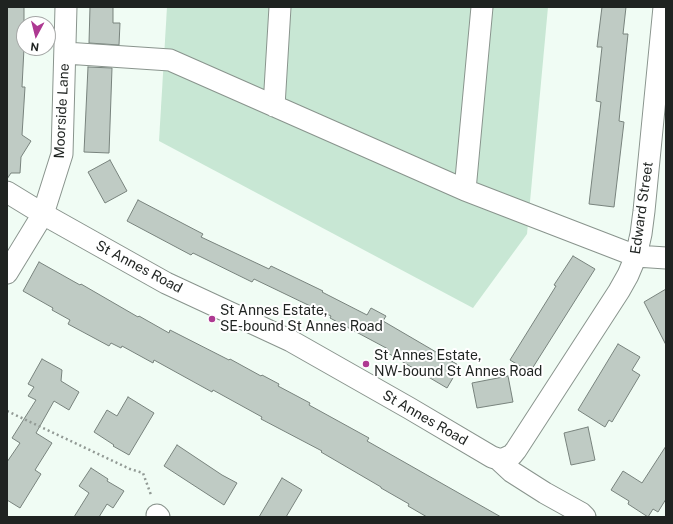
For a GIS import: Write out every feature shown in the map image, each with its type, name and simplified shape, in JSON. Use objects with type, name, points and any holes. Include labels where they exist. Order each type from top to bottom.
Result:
[{"type":"street","name":"Moorside Lane","points":[[7,273],[44,214],[62,154],[66,7]]},
{"type":"street","points":[[274,106],[280,7]]},
{"type":"street","points":[[465,190],[482,7]]},
{"type":"street","name":"Edward Street","points":[[498,459],[503,459],[512,455],[516,450],[619,291],[636,256],[644,211],[664,7]]},
{"type":"street","points":[[65,53],[170,60],[465,190],[636,256],[666,258]]},
{"type":"street","name":"St Annes Road","points":[[7,192],[166,283],[290,341],[492,457],[498,459],[512,472],[581,513],[585,517]]},
{"type":"path","points":[[7,411],[130,469],[143,473],[158,516]]},
{"type":"green space","points":[[167,7],[548,7],[527,234],[473,308],[159,141]]},
{"type":"building","points":[[7,7],[24,7],[24,16],[16,16],[16,56],[24,56],[22,87],[25,87],[22,135],[31,141],[21,157],[20,173],[11,173],[7,179]]},
{"type":"building","points":[[90,7],[113,7],[113,23],[120,23],[119,45],[89,43]]},
{"type":"building","points":[[602,7],[626,7],[623,34],[628,34],[619,121],[624,122],[614,207],[589,204],[601,102],[596,101],[602,47],[597,47]]},
{"type":"building","points":[[88,67],[112,68],[109,153],[84,152]]},
{"type":"building","points":[[110,160],[127,191],[105,203],[88,172]]},
{"type":"building","points":[[138,200],[203,234],[201,237],[269,269],[271,266],[323,291],[322,292],[367,315],[371,308],[386,316],[383,321],[460,366],[447,388],[386,352],[388,349],[330,318],[331,316],[254,279],[252,282],[193,253],[191,255],[127,221]]},
{"type":"building","points":[[573,256],[595,269],[530,372],[510,360],[556,286],[554,285]]},
{"type":"building","points":[[39,262],[169,333],[170,330],[279,384],[278,386],[310,403],[309,405],[369,438],[367,441],[501,517],[427,517],[408,506],[409,504],[321,452],[322,451],[261,419],[262,417],[213,390],[212,392],[154,360],[153,363],[122,346],[121,348],[111,343],[109,346],[68,324],[70,320],[52,310],[53,308],[23,291]]},
{"type":"building","points":[[666,289],[666,345],[644,302]]},
{"type":"building","points":[[618,344],[640,357],[632,370],[640,375],[612,422],[609,420],[605,427],[578,410]]},
{"type":"building","points":[[42,359],[62,370],[61,381],[79,392],[69,410],[54,401],[36,433],[52,443],[35,470],[41,474],[20,508],[7,500],[7,462],[20,443],[12,438],[36,400],[28,396],[34,387],[28,384]]},
{"type":"building","points":[[508,376],[513,402],[477,408],[472,383]]},
{"type":"building","points":[[128,397],[154,413],[129,455],[113,446],[114,445],[94,432],[107,410],[117,416]]},
{"type":"building","points":[[588,427],[595,460],[571,465],[564,433]]},
{"type":"building","points":[[177,445],[222,475],[237,483],[224,505],[164,466]]},
{"type":"building","points":[[666,446],[666,499],[658,512],[653,509],[648,517],[628,504],[629,501],[611,490],[623,471],[642,483]]},
{"type":"building","points":[[91,468],[108,479],[107,481],[124,491],[113,508],[107,504],[99,517],[74,517],[89,493],[79,486]]},
{"type":"building","points":[[282,478],[302,490],[286,517],[259,517]]},
{"type":"place","name":"St Annes Estate, SE-bound St Annes Road","points":[[212,319]]},
{"type":"place","name":"St Annes Estate, NW-bound St Annes Road","points":[[366,364]]}]
